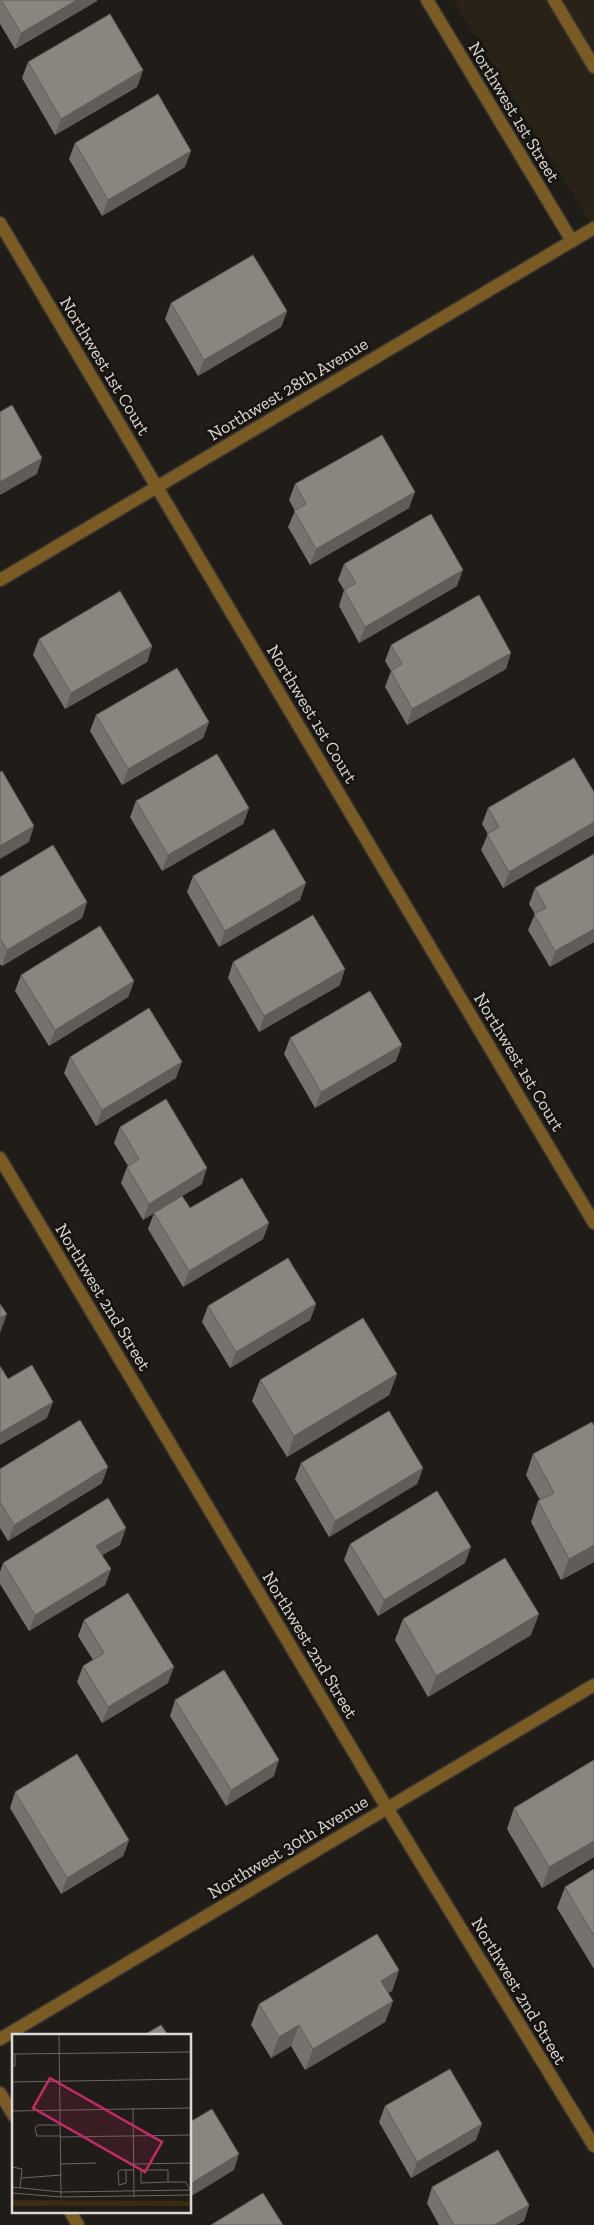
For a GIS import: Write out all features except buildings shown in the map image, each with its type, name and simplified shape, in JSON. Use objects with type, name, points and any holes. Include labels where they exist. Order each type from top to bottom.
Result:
[{"type":"street","name":"Northwest 1st Street","points":[[427,0],[572,241]]},
{"type":"street","points":[[554,0],[594,67]]},
{"type":"street","name":"Northwest 1st Court","points":[[0,224],[594,1223]]},
{"type":"street","name":"Northwest 28th Avenue","points":[[0,580],[594,228]]},
{"type":"street","name":"Northwest 2nd Street","points":[[0,1158],[387,1808],[594,2146]]},
{"type":"street","name":"Northwest 30th Avenue","points":[[0,2039],[594,1685]]},
{"type":"street","points":[[0,2093],[12,2113]]},
{"type":"street","points":[[71,2212],[78,2225]]},
{"type":"shaded area","points":[[453,0],[594,0],[594,229]]}]
